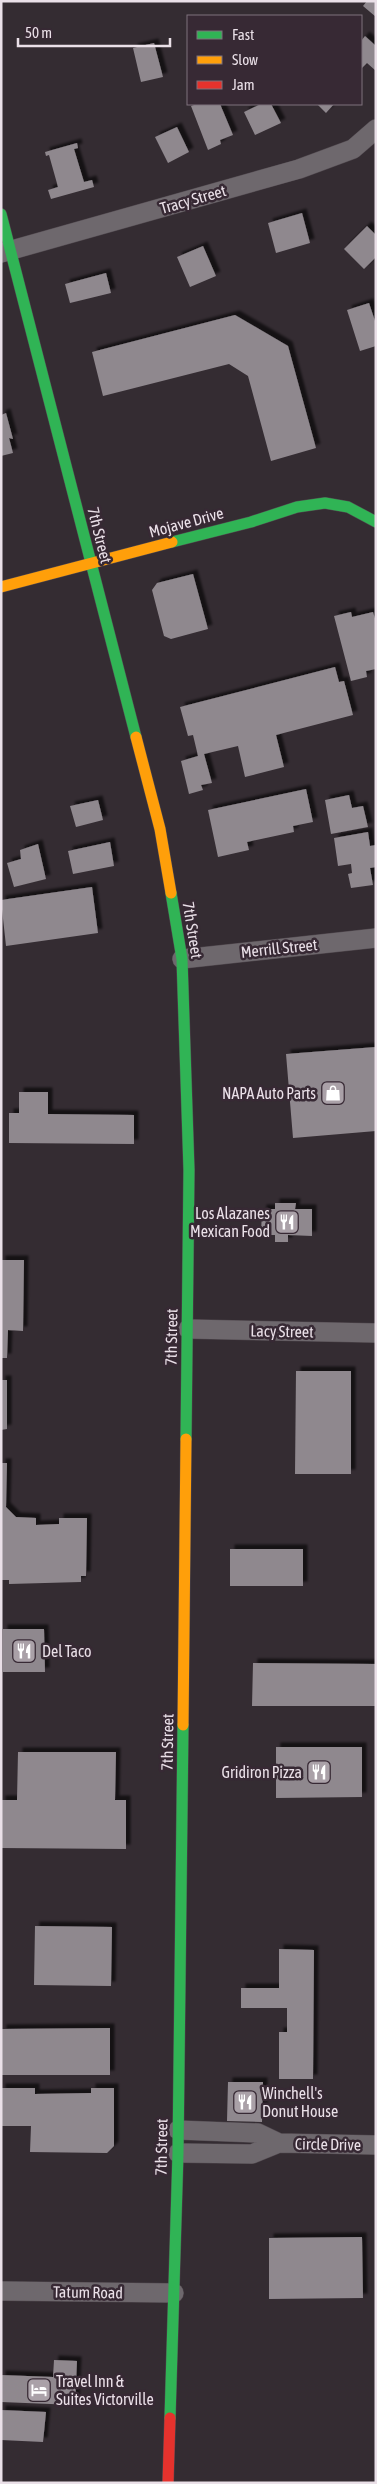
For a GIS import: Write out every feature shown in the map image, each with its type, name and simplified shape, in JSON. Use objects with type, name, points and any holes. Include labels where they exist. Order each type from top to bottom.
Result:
[{"type":"main road","name":"7th Street","points":[[1,214],[6,252],[160,830],[182,959],[189,1170],[188,1329],[178,2153],[168,2483]]},
{"type":"main road","name":"Mojave Drive","points":[[1,587],[251,522],[297,507],[325,503],[348,507],[376,522]]},
{"type":"street","name":"Tracy Street","points":[[6,252],[299,169],[352,149],[376,129]]},
{"type":"street","name":"Merrill Street","points":[[182,959],[376,938]]},
{"type":"street","name":"Lacy Street","points":[[188,1329],[376,1333]]},
{"type":"street","name":"Circle Drive","points":[[178,2130],[258,2132],[279,2143]]},
{"type":"street","name":"Circle Drive","points":[[178,2153],[252,2154],[279,2143],[376,2145]]},
{"type":"street","name":"Tatum Road","points":[[1,2291],[174,2293]]},
{"type":"building","points":[[367,1],[376,1],[376,17],[363,6]]},
{"type":"building","points":[[365,36],[376,46],[376,71],[367,63],[362,68],[362,40]]},
{"type":"building","points":[[154,43],[163,77],[141,82],[133,48]]},
{"type":"building","points":[[220,105],[233,135],[220,140],[221,144],[208,150],[191,106]]},
{"type":"building","points":[[259,105],[272,105],[281,123],[255,135],[244,112]]},
{"type":"building","points":[[318,105],[333,105],[326,113]]},
{"type":"building","points":[[177,127],[189,152],[168,163],[155,137]]},
{"type":"building","points":[[77,143],[78,148],[74,149],[84,182],[92,180],[94,187],[51,199],[48,190],[58,187],[49,155],[46,156],[45,152]]},
{"type":"building","points":[[302,213],[310,243],[276,253],[268,223]]},
{"type":"building","points":[[367,226],[376,235],[376,257],[364,269],[344,249]]},
{"type":"building","points":[[203,246],[216,276],[190,287],[177,257]]},
{"type":"building","points":[[106,273],[111,293],[70,303],[65,284]]},
{"type":"building","points":[[369,303],[376,324],[376,346],[360,351],[347,310]]},
{"type":"building","points":[[235,315],[288,346],[316,448],[271,461],[248,376],[229,364],[103,396],[92,352]]},
{"type":"building","points":[[6,413],[13,439],[9,438],[13,453],[1,456],[1,415]]},
{"type":"building","points":[[193,574],[208,629],[171,639],[164,636],[152,590],[157,583]]},
{"type":"building","points":[[351,612],[352,617],[373,612],[376,622],[376,669],[366,671],[367,677],[351,681],[334,616]]},
{"type":"building","points":[[335,667],[339,682],[344,681],[353,715],[276,735],[284,767],[245,777],[238,746],[204,754],[212,783],[201,785],[203,790],[189,794],[181,761],[198,756],[193,735],[188,736],[180,707]]},
{"type":"building","points":[[306,789],[313,822],[293,826],[294,832],[247,842],[249,850],[218,857],[208,810]]},
{"type":"building","points":[[349,795],[352,808],[363,806],[368,827],[331,834],[325,800]]},
{"type":"building","points":[[98,800],[103,820],[76,827],[70,806]]},
{"type":"building","points":[[368,832],[370,846],[376,845],[376,867],[370,868],[373,885],[351,888],[348,874],[352,873],[351,864],[338,866],[334,838]]},
{"type":"building","points":[[110,842],[114,866],[73,874],[68,851]]},
{"type":"building","points":[[38,844],[46,879],[14,887],[7,863],[21,859],[20,850]]},
{"type":"building","points":[[92,887],[98,933],[6,946],[1,900]]},
{"type":"building","name":"NAPA Auto Parts","points":[[376,1047],[376,1131],[293,1138],[286,1054]]},
{"type":"building","points":[[19,1092],[48,1092],[48,1114],[134,1115],[134,1144],[9,1143],[9,1113],[19,1113]]},
{"type":"building","name":"Los Alazanes Mexican Food","points":[[275,1203],[296,1203],[295,1209],[312,1209],[312,1236],[288,1235],[288,1242],[275,1242],[275,1235],[261,1235],[262,1209],[275,1209]]},
{"type":"building","points":[[1,1260],[24,1260],[23,1331],[8,1330],[7,1358],[1,1358]]},
{"type":"building","points":[[296,1371],[351,1371],[351,1474],[295,1474]]},
{"type":"building","points":[[1,1380],[7,1380],[7,1429],[1,1430]]},
{"type":"building","points":[[1,1463],[7,1463],[6,1507],[16,1517],[36,1518],[36,1525],[59,1524],[59,1518],[87,1518],[86,1576],[81,1576],[81,1582],[9,1584],[9,1580],[1,1580]]},
{"type":"building","points":[[230,1549],[303,1549],[303,1586],[230,1586]]},
{"type":"building","name":"Del Taco","points":[[3,1629],[44,1629],[45,1672],[3,1672]]},
{"type":"building","points":[[253,1663],[376,1664],[376,1706],[252,1706]]},
{"type":"building","name":"Gridiron Pizza","points":[[276,1747],[362,1747],[362,1797],[276,1798]]},
{"type":"building","points":[[18,1752],[116,1752],[115,1800],[126,1800],[126,1849],[1,1848],[1,1800],[17,1800]]},
{"type":"building","points":[[35,1926],[112,1927],[111,1986],[34,1985]]},
{"type":"building","points":[[279,1949],[314,1950],[313,2079],[279,2079],[279,2032],[287,2032],[287,2008],[241,2008],[241,1988],[279,1988]]},
{"type":"building","points":[[110,2028],[110,2075],[2,2075],[2,2029]]},
{"type":"building","name":"Winchell's Donut House","points":[[228,2082],[263,2082],[262,2122],[227,2121]]},
{"type":"building","points":[[1,2088],[35,2088],[35,2094],[91,2093],[91,2088],[114,2088],[114,2146],[107,2153],[30,2152],[31,2126],[1,2126]]},
{"type":"building","points":[[362,2237],[363,2298],[269,2299],[269,2238]]},
{"type":"building","name":"Travel Inn & Suites Victorville","points":[[54,2360],[77,2361],[75,2405],[1,2402],[1,2375],[53,2377]]},
{"type":"building","points":[[1,2410],[46,2412],[43,2442],[1,2440]]},
{"type":"traffic: fast","points":[[1,214],[136,737]]},
{"type":"traffic: fast","points":[[172,542],[251,522],[297,507],[325,503],[348,507],[376,522]]},
{"type":"traffic: fast","points":[[171,893],[182,959],[189,1170],[186,1439]]},
{"type":"traffic: fast","points":[[170,2418],[178,2153],[183,1725]]},
{"type":"traffic: slow","points":[[1,587],[172,542]]},
{"type":"traffic: slow","points":[[136,737],[160,829],[171,893]]},
{"type":"traffic: slow","points":[[183,1725],[186,1439]]},
{"type":"traffic: jam","points":[[168,2483],[170,2418]]},
{"type":"place","name":"NAPA Auto Parts","points":[[333,1093]]},
{"type":"place","name":"Los Alazanes Mexican Food","points":[[287,1222]]},
{"type":"place","name":"Del Taco","points":[[24,1651]]},
{"type":"place","name":"Gridiron Pizza","points":[[319,1772]]},
{"type":"place","name":"Winchell's Donut House","points":[[245,2102]]},
{"type":"place","name":"Travel Inn & Suites Victorville","points":[[39,2390]]}]
